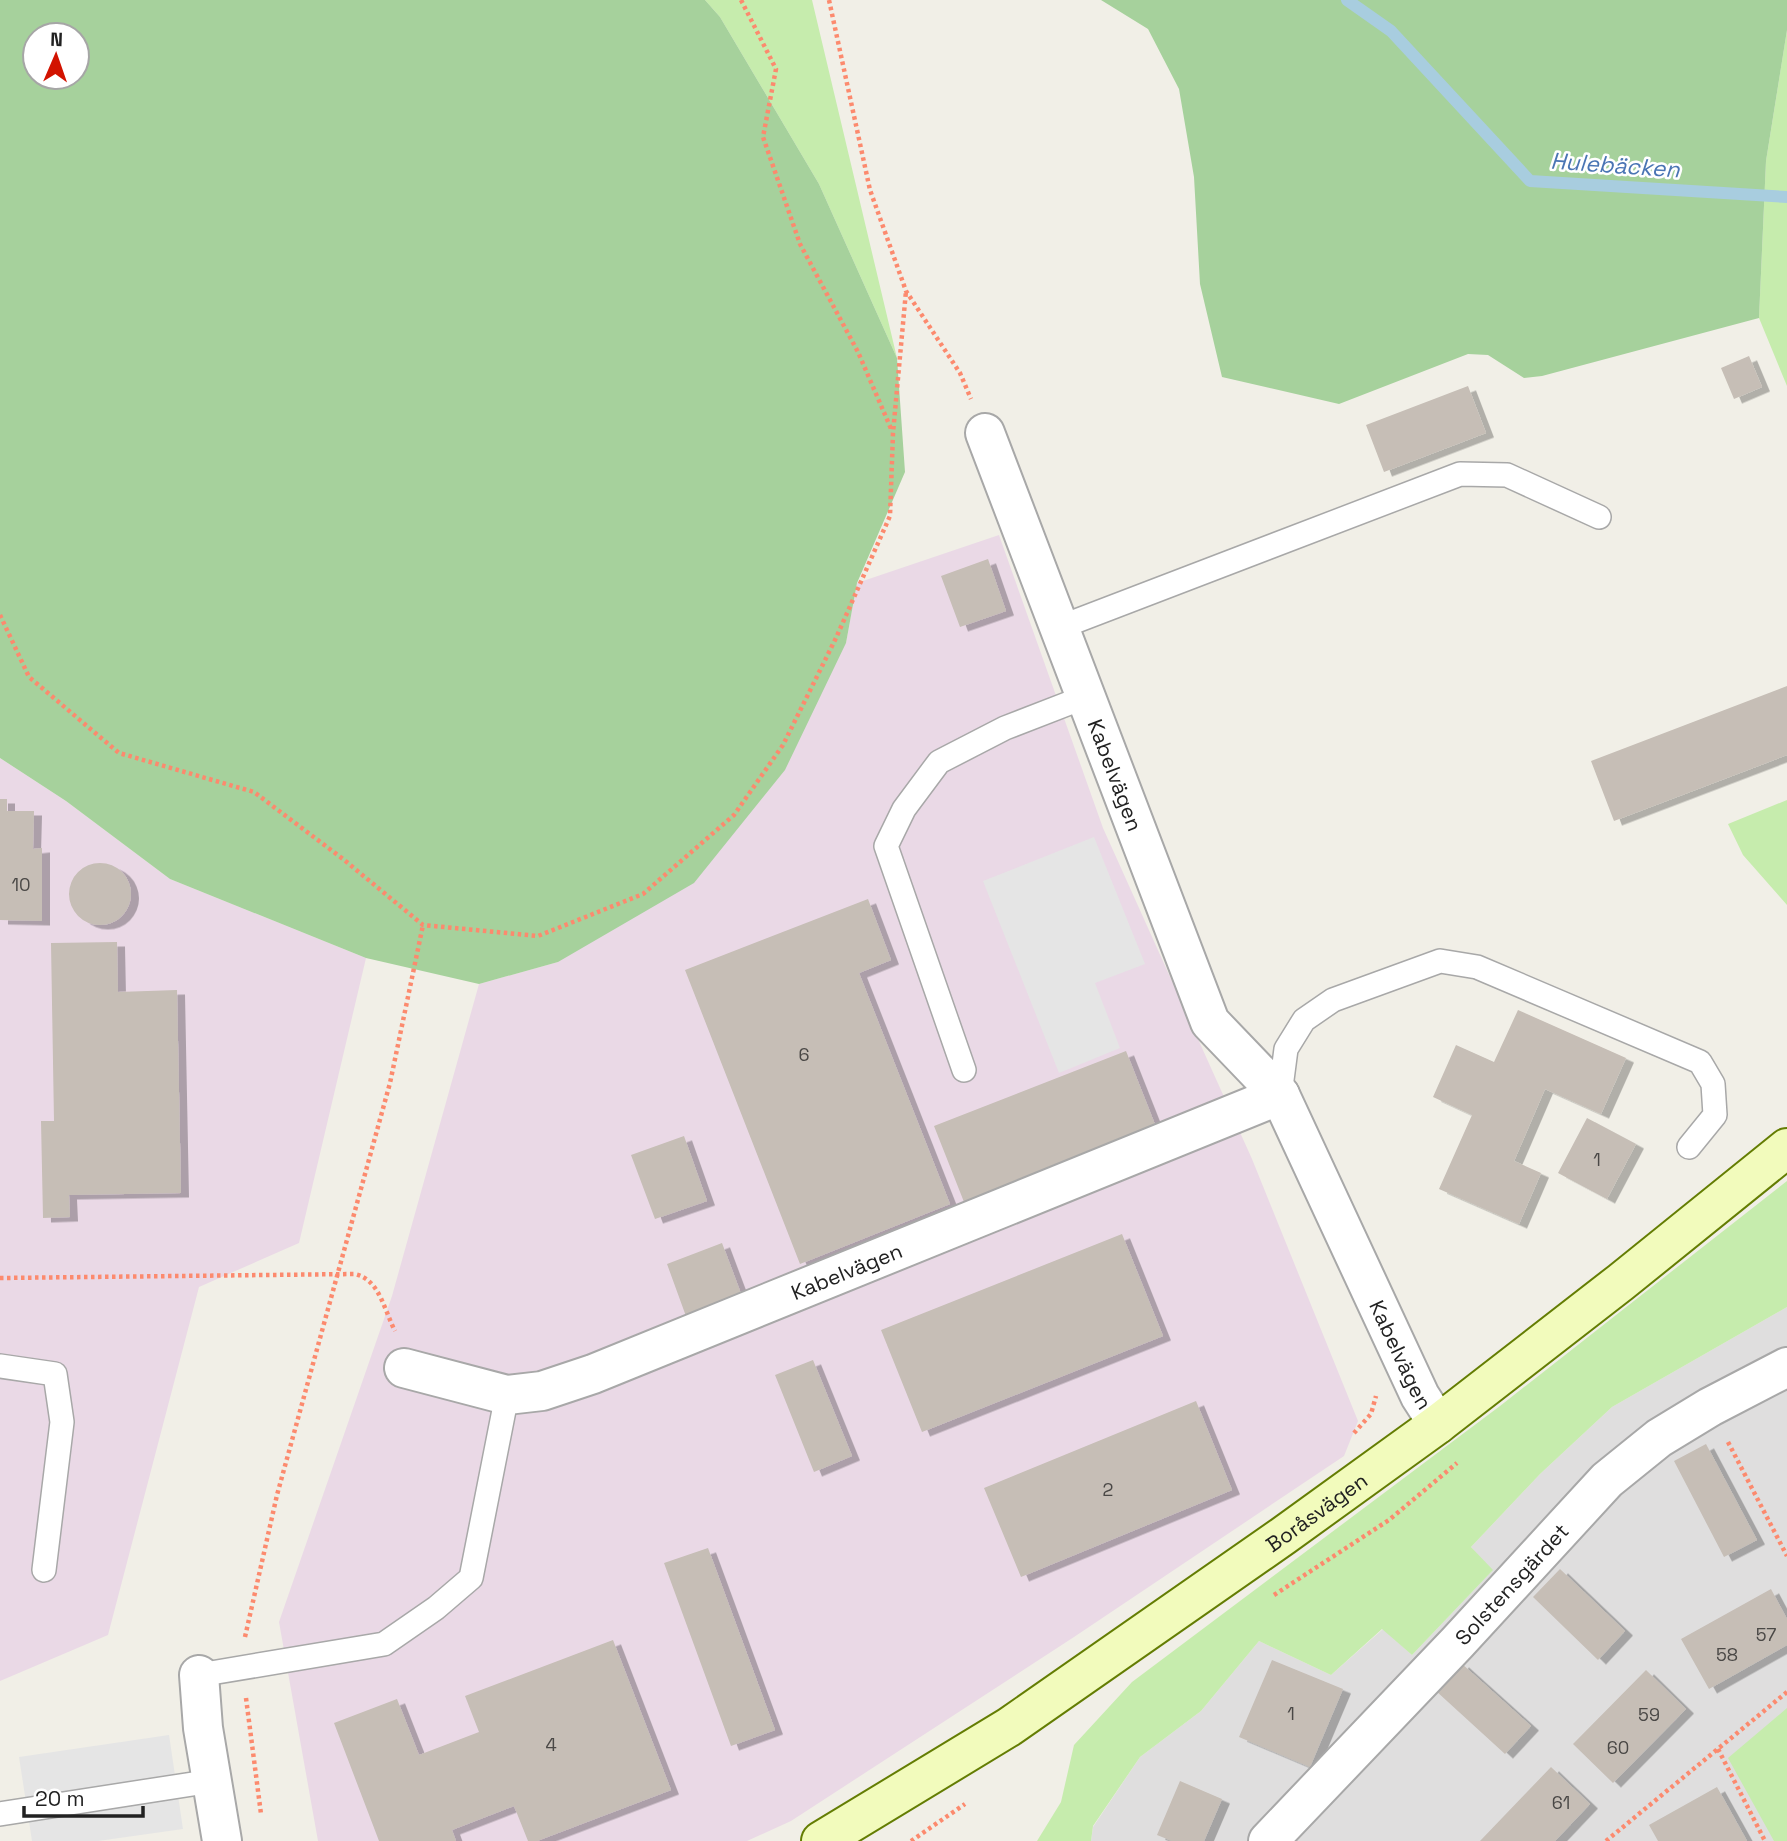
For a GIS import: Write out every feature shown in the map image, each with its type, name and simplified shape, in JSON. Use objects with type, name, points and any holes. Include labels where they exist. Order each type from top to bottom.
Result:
[{"type":"street","name":"Kabelvägen","points":[[985,433],[1210,1022],[1280,1094],[1420,1396],[1438,1424]]},
{"type":"street","name":"Kabelvägen","points":[[404,1368],[507,1395],[542,1391],[593,1374],[1280,1094]]},
{"type":"street","name":"Boråsvägen","points":[[821,1841],[1009,1727],[1283,1536],[1438,1424],[1621,1282],[1787,1148]]},
{"type":"street","name":"Solstensgärdet","points":[[1268,1841],[1457,1643],[1607,1480],[1659,1438],[1710,1407],[1787,1367]]},
{"type":"street","points":[[199,1675],[203,1728],[222,1841]]},
{"type":"lane","points":[[1058,628],[1460,474],[1507,475],[1599,517]]},
{"type":"lane","points":[[964,1070],[887,846],[905,809],[939,762],[1005,728],[1085,697]]},
{"type":"lane","points":[[1280,1094],[1286,1049],[1304,1020],[1333,1000],[1440,961],[1477,967],[1700,1062],[1713,1084],[1716,1115],[1689,1147]]},
{"type":"lane","points":[[0,1366],[55,1374],[62,1422],[44,1570]]},
{"type":"lane","points":[[199,1675],[384,1644],[436,1608],[471,1578],[507,1395]]},
{"type":"lane","points":[[0,1814],[212,1781]]},
{"type":"path","points":[[741,0],[776,69],[763,137],[800,244],[858,352],[893,433]]},
{"type":"path","points":[[829,0],[870,190],[906,291],[960,373],[985,433]]},
{"type":"path","points":[[0,615],[29,677],[118,753],[254,792],[344,859],[423,925],[538,936],[643,894],[734,815],[783,745],[836,638],[890,516],[893,433],[906,291]]},
{"type":"path","points":[[261,1816],[243,1667],[244,1642],[277,1495],[390,1083],[423,925]]},
{"type":"path","points":[[0,1278],[365,1276],[375,1285],[400,1339],[404,1368]]},
{"type":"path","points":[[1710,1407],[1787,1556]]},
{"type":"path","points":[[1606,1841],[1787,1692]]},
{"type":"path","points":[[1718,1749],[1765,1841]]},
{"type":"shaded area","points":[[999,535],[1103,828],[1252,1159],[1358,1421],[1344,1456],[1074,1637],[791,1821],[747,1841],[318,1841],[279,1622],[392,1296],[479,984],[558,962],[846,643],[857,583]]},
{"type":"shaded area","points":[[0,758],[66,801],[170,879],[366,958],[299,1243],[199,1287],[108,1635],[0,1681]]},
{"type":"shaded area","points":[[1094,837],[1145,964],[1095,983],[1120,1048],[1059,1073],[983,881]]},
{"type":"shaded area","points":[[1787,1307],[1787,1841],[1091,1841],[1093,1827],[1140,1757],[1201,1711],[1259,1641],[1331,1675],[1383,1629],[1412,1655],[1492,1571],[1471,1547],[1540,1474],[1612,1407]]},
{"type":"shaded area","points":[[169,1735],[183,1829],[98,1841],[32,1841],[19,1757]]},
{"type":"green space","points":[[0,0],[705,0],[720,17],[819,184],[897,358],[905,472],[857,583],[846,643],[785,770],[694,883],[558,962],[479,984],[366,958],[170,879],[66,801],[0,758]]},
{"type":"green space","points":[[705,0],[812,0],[897,358],[819,184],[720,17]]},
{"type":"green space","points":[[1101,0],[1787,0],[1787,30],[1766,161],[1759,318],[1542,376],[1524,378],[1488,355],[1468,354],[1339,404],[1222,377],[1200,284],[1194,177],[1179,89],[1148,29]]},
{"type":"green space","points":[[1787,30],[1787,386],[1759,318],[1766,161]]},
{"type":"green space","points":[[1787,800],[1787,905],[1743,855],[1728,824]]},
{"type":"green space","points":[[1787,1181],[1787,1307],[1612,1407],[1540,1474],[1471,1547],[1493,1570],[1412,1655],[1382,1629],[1331,1675],[1259,1641],[1201,1711],[1140,1757],[1093,1826],[1091,1841],[1037,1841],[1061,1802],[1074,1745],[1132,1682],[1500,1406]]},
{"type":"green space","points":[[1787,1708],[1787,1841],[1774,1841],[1728,1758]]},
{"type":"building","points":[[1749,356],[1762,387],[1734,399],[1721,368]]},
{"type":"building","points":[[1468,386],[1486,433],[1384,472],[1366,425]]},
{"type":"building","points":[[988,559],[1006,611],[960,627],[941,576]]},
{"type":"building","points":[[1787,686],[1787,755],[1614,821],[1591,761]]},
{"type":"building","points":[[0,799],[7,799],[7,811],[34,811],[33,849],[42,848],[42,921],[0,920]]},
{"type":"building","points":[[94,863],[106,863],[122,872],[129,882],[129,906],[122,916],[106,925],[94,925],[83,920],[74,911],[69,900],[69,888],[74,877],[83,868]]},
{"type":"building","points":[[868,899],[891,960],[859,973],[950,1204],[800,1264],[685,970]]},
{"type":"building","points":[[117,942],[118,992],[177,990],[181,1193],[69,1195],[70,1217],[43,1218],[41,1121],[54,1121],[51,943]]},
{"type":"building","points":[[1518,1010],[1626,1058],[1601,1114],[1545,1089],[1514,1161],[1541,1173],[1519,1224],[1439,1189],[1472,1115],[1433,1097],[1456,1045],[1494,1062]]},
{"type":"building","points":[[1126,1051],[1156,1127],[964,1202],[934,1126]]},
{"type":"building","points":[[1587,1118],[1636,1144],[1607,1199],[1558,1173]]},
{"type":"building","points":[[684,1136],[707,1201],[655,1219],[631,1155]]},
{"type":"building","points":[[1122,1234],[1163,1336],[922,1432],[881,1330]]},
{"type":"building","points":[[722,1243],[743,1299],[687,1319],[667,1264]]},
{"type":"building","points":[[813,1360],[852,1456],[814,1472],[775,1375]]},
{"type":"building","points":[[1196,1401],[1232,1490],[1021,1577],[984,1488]]},
{"type":"building","points":[[1706,1444],[1757,1540],[1724,1557],[1674,1461]]},
{"type":"building","points":[[708,1548],[775,1730],[731,1746],[664,1563]]},
{"type":"building","points":[[1560,1569],[1625,1631],[1598,1660],[1533,1597]]},
{"type":"building","points":[[1771,1589],[1787,1619],[1787,1645],[1709,1689],[1681,1639]]},
{"type":"building","points":[[613,1640],[671,1790],[537,1841],[528,1841],[514,1806],[452,1830],[456,1841],[379,1841],[334,1723],[397,1699],[419,1755],[479,1732],[465,1696]]},
{"type":"building","points":[[1272,1660],[1343,1689],[1310,1767],[1239,1737]]},
{"type":"building","points":[[1461,1663],[1531,1726],[1505,1754],[1436,1691]]},
{"type":"building","points":[[1646,1670],[1686,1709],[1613,1783],[1573,1744]]},
{"type":"building","points":[[1551,1767],[1590,1804],[1555,1841],[1480,1841]]},
{"type":"building","points":[[1180,1781],[1222,1799],[1204,1841],[1172,1841],[1157,1835]]},
{"type":"building","points":[[1717,1787],[1747,1841],[1658,1841],[1649,1825]]},
{"type":"waterway","name":"Hulebäcken","points":[[1347,0],[1391,31],[1530,181],[1787,197]]}]
